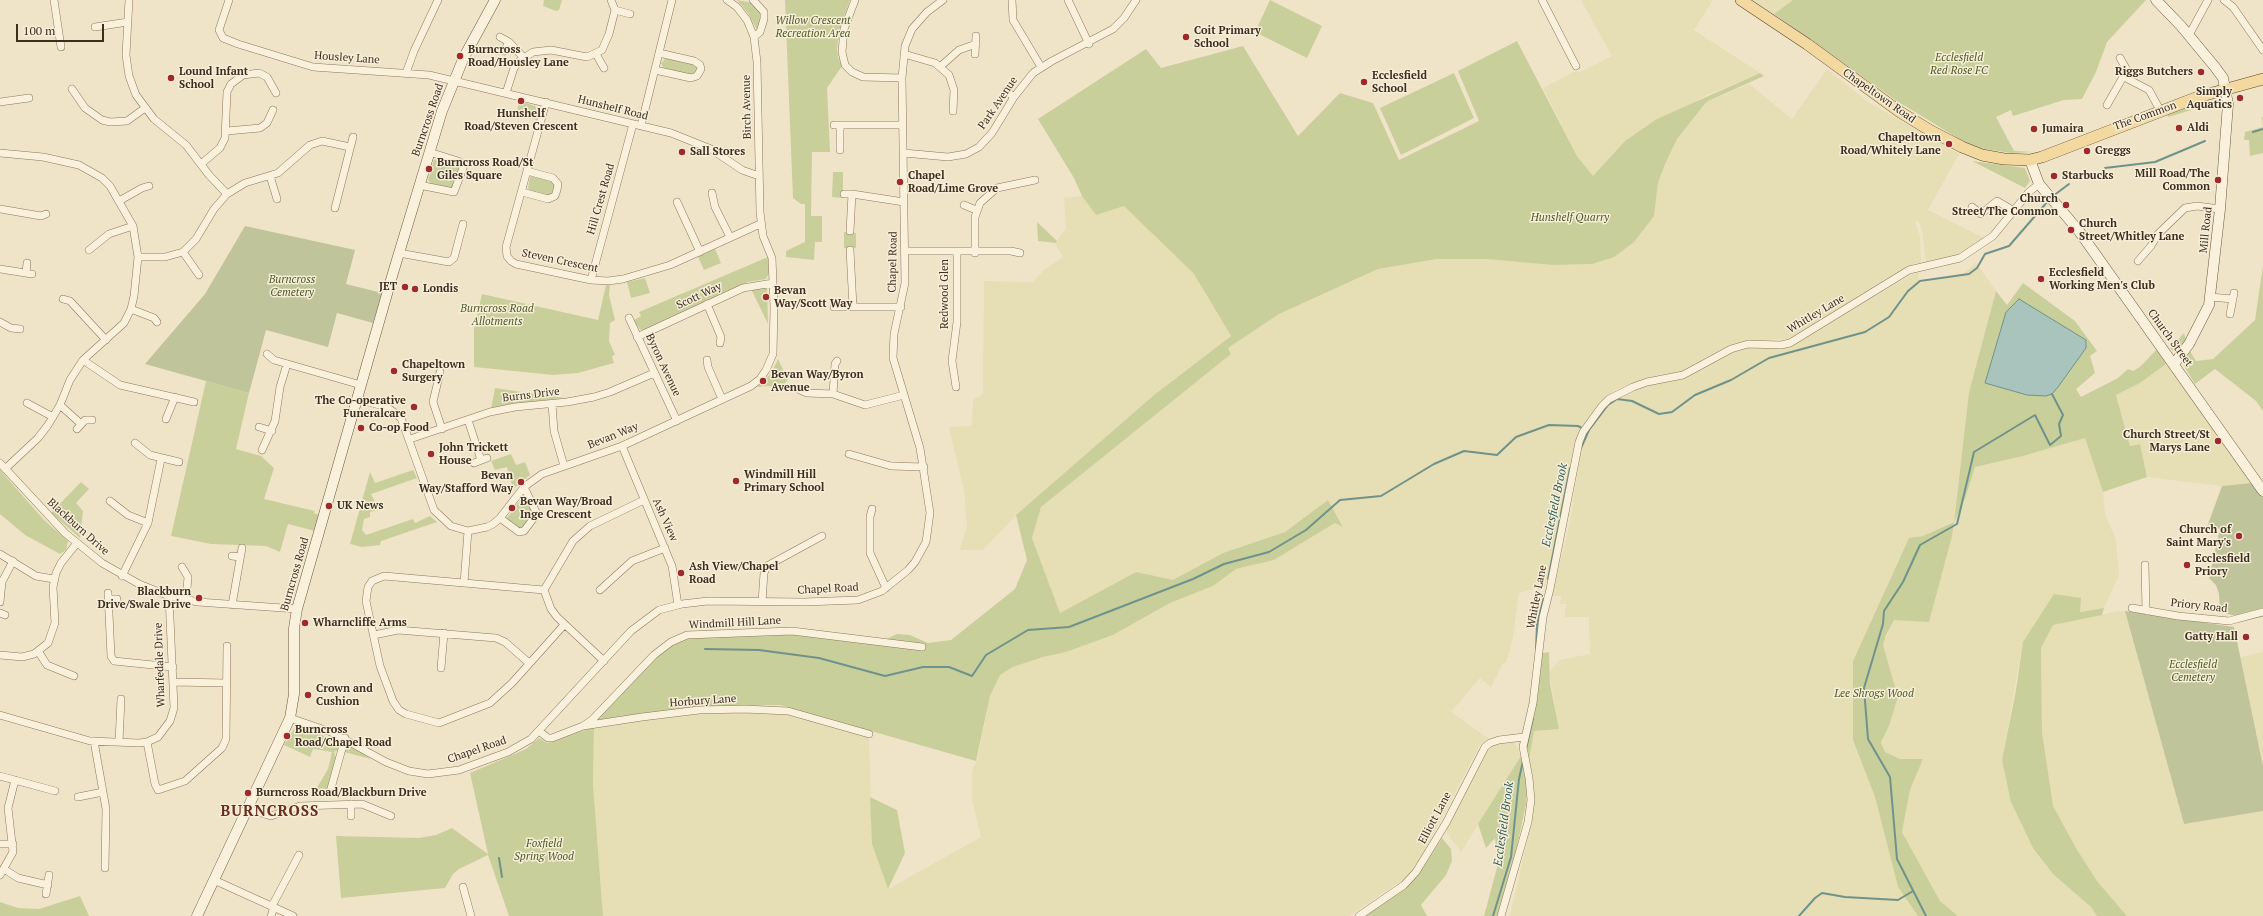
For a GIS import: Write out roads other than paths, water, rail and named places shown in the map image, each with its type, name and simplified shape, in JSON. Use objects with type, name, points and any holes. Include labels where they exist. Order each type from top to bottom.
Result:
[{"type":"main road","name":"Burncross Road","points":[[197,916],[290,718],[294,694],[294,628],[297,609],[429,152],[454,81],[483,20],[495,0]]},
{"type":"main road","name":"Chapeltown Road","points":[[1741,0],[1807,44],[1900,112],[1937,135],[1982,155],[2004,159],[2030,160]]},
{"type":"main road","name":"Mill Road","points":[[2156,0],[2189,35],[2223,78],[2226,89],[2228,114],[2220,209],[2208,312],[2174,364]]},
{"type":"main road","name":"The Common","points":[[2030,160],[2160,110],[2263,79]]},
{"type":"main road","name":"Church Street","points":[[2030,160],[2039,184],[2079,231],[2263,491]]},
{"type":"street","points":[[54,0],[61,47]]},
{"type":"street","points":[[129,0],[126,55],[129,76],[136,96],[158,123],[186,145],[227,194]]},
{"type":"street","name":"Housley Lane","points":[[229,0],[219,30],[220,35],[238,44],[314,67],[406,72],[429,75],[454,81]]},
{"type":"street","points":[[406,72],[414,51],[438,0]]},
{"type":"street","points":[[506,94],[511,74],[518,62],[538,51],[551,50],[587,57],[596,54],[606,44],[615,10],[611,0]]},
{"type":"street","points":[[641,126],[672,0]]},
{"type":"street","name":"Birch Avenue","points":[[729,0],[745,16],[754,37],[757,62],[759,176]]},
{"type":"street","points":[[752,0],[764,12],[764,19],[760,32],[754,37]]},
{"type":"street","points":[[855,0],[844,29],[842,52],[845,65],[852,72],[863,77],[902,78]]},
{"type":"street","points":[[1012,0],[1013,20],[1040,68]]},
{"type":"street","points":[[1068,0],[1089,44]]},
{"type":"street","name":"Park Avenue","points":[[904,153],[948,157],[966,154],[978,147],[989,137],[1014,97],[1027,80],[1040,68],[1089,44],[1113,29],[1124,18],[1136,0]]},
{"type":"street","points":[[1542,0],[1576,66]]},
{"type":"street","points":[[2189,35],[2208,0]]},
{"type":"street","points":[[2224,0],[2233,7],[2263,50]]},
{"type":"street","name":"Chapel Road","points":[[290,718],[308,723],[345,738],[392,765],[409,771],[428,774],[458,770],[492,759],[520,746],[539,731],[640,623],[659,610],[678,604],[708,601],[846,601],[870,596],[886,588],[915,562],[926,542],[930,513],[924,467],[904,395],[896,373],[892,345],[906,283],[902,78],[904,54],[912,29],[938,1]]},
{"type":"street","points":[[615,10],[630,14]]},
{"type":"street","points":[[102,18],[103,26]]},
{"type":"street","points":[[95,27],[128,22]]},
{"type":"street","points":[[975,54],[976,36]]},
{"type":"street","points":[[500,37],[509,42],[524,58]]},
{"type":"street","points":[[504,51],[509,42]]},
{"type":"street","points":[[941,66],[959,50],[976,44]]},
{"type":"street","points":[[655,70],[691,78],[697,76],[700,69],[700,65],[694,61],[659,53]]},
{"type":"street","points":[[596,54],[604,68]]},
{"type":"street","points":[[904,54],[919,57],[941,66],[952,82],[953,111]]},
{"type":"street","points":[[2107,105],[2127,70],[2120,58]]},
{"type":"street","points":[[201,164],[220,148],[227,131],[228,88],[242,72],[263,75],[270,81],[276,93]]},
{"type":"street","points":[[2124,76],[2149,90],[2160,110]]},
{"type":"street","name":"Hunshelf Road","points":[[454,81],[546,102],[688,139],[711,149],[742,170],[759,176]]},
{"type":"street","points":[[72,89],[85,108],[102,120],[110,122],[127,121],[145,108]]},
{"type":"street","points":[[1006,91],[1014,97]]},
{"type":"street","points":[[0,102],[29,98]]},
{"type":"street","name":"Steven Crescent","points":[[546,102],[506,247],[507,256],[516,264],[591,280],[608,281],[636,277],[670,265],[760,224]]},
{"type":"street","points":[[227,131],[260,128],[267,123],[273,110]]},
{"type":"street","name":"Hill Crest Road","points":[[591,280],[633,124]]},
{"type":"street","points":[[840,150],[837,125],[903,125]]},
{"type":"street","points":[[334,208],[353,137]]},
{"type":"street","points":[[138,257],[165,257],[182,252],[196,239],[214,209],[227,194],[245,183],[278,173],[305,148],[315,142],[328,142],[350,147]]},
{"type":"street","points":[[419,185],[454,192],[463,168],[462,164],[458,161],[429,152]]},
{"type":"street","points":[[0,153],[43,157],[85,167],[102,178],[119,201],[133,226],[138,257],[131,309],[124,323],[83,360],[70,380],[60,406],[38,438],[2,466]]},
{"type":"street","points":[[522,192],[548,199],[555,196],[557,190],[558,184],[553,178],[527,171]]},
{"type":"street","points":[[270,176],[277,198]]},
{"type":"street","name":"Bevan Way","points":[[468,531],[487,527],[500,518],[524,487],[542,474],[622,446],[757,382],[770,363],[773,354],[774,332],[772,258],[760,224],[759,176]]},
{"type":"street","points":[[975,253],[973,228],[976,210],[987,195],[997,188],[1035,180]]},
{"type":"street","name":"Whitley Lane","points":[[1501,916],[1528,822],[1531,800],[1529,778],[1523,747],[1524,737],[1533,703],[1542,616],[1550,589],[1579,442],[1583,432],[1605,403],[1639,384],[1683,375],[1732,349],[1748,344],[1782,345],[1790,343],[1909,270],[1960,258],[1977,249],[1999,231],[2029,192],[2039,184]]},
{"type":"street","points":[[119,201],[142,188],[149,186]]},
{"type":"street","points":[[712,193],[715,207],[730,237]]},
{"type":"street","points":[[844,194],[904,202]]},
{"type":"street","points":[[850,231],[852,194]]},
{"type":"street","points":[[1972,206],[1981,214],[1994,202],[1999,201],[2014,211]]},
{"type":"street","points":[[678,202],[676,212],[700,252]]},
{"type":"street","points":[[964,205],[976,210]]},
{"type":"street","points":[[2138,261],[2151,246],[2158,234],[2185,208],[2197,206],[2220,209]]},
{"type":"street","points":[[0,209],[41,216],[46,214]]},
{"type":"street","points":[[399,253],[450,262],[454,258],[463,224]]},
{"type":"street","points":[[88,250],[109,234],[133,226]]},
{"type":"street","points":[[850,250],[853,307]]},
{"type":"street","name":"Redwood Glen","points":[[905,251],[941,250],[957,252],[957,322],[952,362],[956,387]]},
{"type":"street","points":[[957,252],[975,253],[1011,251],[1020,253]]},
{"type":"street","points":[[182,252],[199,275]]},
{"type":"street","points":[[0,269],[29,273],[27,263]]},
{"type":"street","name":"Scott Way","points":[[637,337],[751,285],[773,282]]},
{"type":"street","points":[[2210,297],[2234,296],[2230,314]]},
{"type":"street","points":[[63,299],[70,301],[106,340]]},
{"type":"street","points":[[707,304],[721,337],[720,343]]},
{"type":"street","points":[[834,307],[901,308]]},
{"type":"street","points":[[131,309],[157,317]]},
{"type":"street","name":"Byron Avenue","points":[[629,318],[677,421]]},
{"type":"street","points":[[0,322],[11,328],[20,329]]},
{"type":"street","points":[[267,354],[274,360],[361,385]]},
{"type":"street","points":[[83,360],[120,385],[194,402]]},
{"type":"street","points":[[707,360],[708,368],[722,399]]},
{"type":"street","points":[[833,394],[834,364],[837,361]]},
{"type":"street","points":[[262,450],[272,431],[287,364]]},
{"type":"street","points":[[440,372],[434,402],[442,429]]},
{"type":"street","name":"Burns Drive","points":[[410,439],[490,412],[515,407],[581,400],[610,392],[654,373]]},
{"type":"street","points":[[800,390],[807,393],[833,394],[865,405],[904,395]]},
{"type":"street","points":[[166,419],[175,397]]},
{"type":"street","points":[[357,399],[392,410],[401,418],[410,439],[434,510],[451,526],[468,531],[464,583]]},
{"type":"street","points":[[27,403],[53,417]]},
{"type":"street","points":[[552,404],[554,431],[564,466]]},
{"type":"street","points":[[60,406],[79,426],[88,419],[92,420]]},
{"type":"street","points":[[468,420],[481,460]]},
{"type":"street","points":[[259,427],[272,431]]},
{"type":"street","points":[[140,444],[145,453],[160,459],[180,462]]},
{"type":"street","name":"Ash View","points":[[622,446],[665,548],[674,575],[678,604]]},
{"type":"street","points":[[849,454],[891,466],[924,467]]},
{"type":"street","points":[[122,576],[148,523],[160,459]]},
{"type":"street","name":"Blackburn Drive","points":[[2,466],[49,517],[77,543],[102,563],[122,576],[170,596],[186,600],[232,606],[297,609]]},
{"type":"street","points":[[500,518],[519,532],[524,531],[536,515],[536,512],[524,487]]},
{"type":"street","points":[[544,590],[573,541],[590,526],[644,500]]},
{"type":"street","points":[[115,503],[128,515],[148,523]]},
{"type":"street","points":[[872,509],[870,517],[870,553],[886,588]]},
{"type":"street","points":[[762,602],[764,573],[767,566],[820,541]]},
{"type":"street","points":[[0,655],[16,658],[38,651],[48,642],[54,630],[54,579],[57,568],[77,543]]},
{"type":"street","points":[[232,606],[242,548]]},
{"type":"street","points":[[605,588],[632,561],[665,548]]},
{"type":"street","points":[[0,554],[36,576],[54,579]]},
{"type":"street","points":[[232,556],[240,557]]},
{"type":"street","points":[[0,602],[2,582],[13,561]]},
{"type":"street","points":[[2145,565],[2146,611]]},
{"type":"street","points":[[182,567],[188,577],[186,600]]},
{"type":"street","points":[[544,590],[390,576],[377,578],[368,588],[366,595],[380,666],[395,705],[406,714],[435,722],[446,721],[490,703],[564,625]]},
{"type":"street","points":[[544,590],[551,609],[564,625],[604,661]]},
{"type":"street","points":[[117,599],[108,596],[111,656],[114,661],[173,667]]},
{"type":"street","name":"Wharfedale Drive","points":[[147,742],[158,737],[170,721],[174,708],[170,596]]},
{"type":"street","name":"Priory Road","points":[[2132,608],[2229,621],[2263,612]]},
{"type":"street","points":[[374,635],[398,630],[444,633],[500,640],[529,663]]},
{"type":"street","name":"Windmill Hill Lane","points":[[583,726],[592,720],[658,651],[687,635],[792,631],[922,647]]},
{"type":"street","points":[[441,668],[444,633]]},
{"type":"street","points":[[0,715],[94,741],[147,742],[156,788],[161,790],[185,781],[225,743],[227,646]]},
{"type":"street","points":[[38,651],[47,665],[74,676]]},
{"type":"street","points":[[174,682],[227,683]]},
{"type":"street","points":[[119,742],[116,710],[121,700]]},
{"type":"street","name":"Horbury Lane","points":[[539,731],[548,738],[552,738],[583,726],[699,710],[771,709],[788,711],[869,734]]},
{"type":"street","name":"Elliott Lane","points":[[1359,916],[1404,885],[1416,872],[1446,823],[1485,747],[1495,741],[1524,737]]},
{"type":"street","points":[[322,792],[332,792],[345,738]]},
{"type":"street","points":[[94,741],[103,792],[106,826],[105,868]]},
{"type":"street","points":[[0,776],[55,791]]},
{"type":"street","points":[[15,780],[8,808],[13,844],[11,856],[2,872],[18,878],[48,885]]},
{"type":"street","points":[[78,797],[103,792]]},
{"type":"street","points":[[248,809],[271,816],[300,806],[351,804],[367,805],[391,816]]},
{"type":"street","points":[[351,804],[351,816]]},
{"type":"street","points":[[0,844],[13,844]]},
{"type":"street","points":[[270,916],[299,855]]},
{"type":"street","points":[[46,894],[49,875]]},
{"type":"street","points":[[214,880],[293,916]]},
{"type":"street","points":[[463,887],[471,916]]},
{"type":"water","points":[[2019,299],[2086,340],[2086,348],[2058,387],[2052,394],[2046,396],[2027,395],[1985,383],[2006,312]]},
{"type":"waterway","name":"Ecclesfield Brook","points":[[2253,132],[2263,129]]},
{"type":"waterway","name":"Ecclesfield Brook","points":[[2105,168],[2155,162],[2205,141]]},
{"type":"waterway","name":"Ecclesfield Brook","points":[[2053,196],[2069,184]]},
{"type":"waterway","name":"Ecclesfield Brook","points":[[1581,448],[1589,430],[1608,405],[1617,399],[1632,401],[1659,414],[1672,412],[1695,395],[1731,380],[1769,358],[1865,332],[1889,317],[1908,291],[1920,281],[1969,274],[1977,268],[1985,254],[2009,246],[2048,201]]},
{"type":"waterway","points":[[1926,916],[1897,859],[1890,777],[1868,739],[1864,688],[1883,624],[1884,611],[1903,582],[1920,545],[1957,524],[1974,452],[2035,415],[2050,445],[2061,436],[2059,424],[2063,415],[2052,394]]},
{"type":"waterway","points":[[705,649],[759,650],[819,658],[885,676],[923,667],[949,667],[972,676],[986,655],[1028,630],[1069,627],[1193,579],[1224,564],[1269,552],[1306,530],[1340,500],[1381,496],[1434,464],[1464,451],[1497,455],[1516,437],[1549,425],[1578,426],[1584,429]]},
{"type":"waterway","name":"Ecclesfield Brook","points":[[1548,579],[1570,468]]},
{"type":"waterway","name":"Ecclesfield Brook","points":[[1536,650],[1537,624],[1544,597]]},
{"type":"waterway","name":"Ecclesfield Brook","points":[[1526,749],[1533,718]]},
{"type":"waterway","name":"Ecclesfield Brook","points":[[1493,916],[1511,857],[1519,779],[1523,761]]},
{"type":"waterway","points":[[499,858],[502,877]]},
{"type":"waterway","points":[[1799,916],[1815,898],[1822,893],[1845,897],[1898,900],[1913,891]]},
{"type":"place","name":"Coit Primary School","points":[[1186,37]]},
{"type":"place","name":"Burncross Road/Housley Lane","points":[[460,56]]},
{"type":"place","name":"Riggs Butchers","points":[[2201,72]]},
{"type":"place","name":"Lound Infant School","points":[[171,78]]},
{"type":"place","name":"Ecclesfield School","points":[[1364,82]]},
{"type":"place","name":"Simply Aquatics","points":[[2240,98]]},
{"type":"place","name":"Hunshelf Road/Steven Crescent","points":[[521,101]]},
{"type":"place","name":"Aldi","points":[[2179,128]]},
{"type":"place","name":"Jumaira","points":[[2034,129]]},
{"type":"place","name":"Chapeltown Road/Whitely Lane","points":[[1949,144]]},
{"type":"place","name":"Greggs","points":[[2087,151]]},
{"type":"place","name":"Sall Stores","points":[[682,152]]},
{"type":"place","name":"Burncross Road/St Giles Square","points":[[429,169]]},
{"type":"place","name":"Starbucks","points":[[2054,176]]},
{"type":"place","name":"Mill Road/The Common","points":[[2218,180]]},
{"type":"place","name":"Chapel Road/Lime Grove","points":[[900,182]]},
{"type":"place","name":"Church Street/The Common","points":[[2066,205]]},
{"type":"place","name":"Church Street/Whitley Lane","points":[[2071,230]]},
{"type":"place","name":"Ecclesfield Working Men's Club","points":[[2041,279]]},
{"type":"place","name":"JET","points":[[405,287]]},
{"type":"place","name":"Londis","points":[[415,289]]},
{"type":"place","name":"Bevan Way/Scott Way","points":[[766,297]]},
{"type":"place","name":"Chapeltown Surgery","points":[[394,371]]},
{"type":"place","name":"Bevan Way/Byron Avenue","points":[[763,381]]},
{"type":"place","name":"The Co-operative Funeralcare","points":[[414,407]]},
{"type":"place","name":"Co-op Food","points":[[361,428]]},
{"type":"place","name":"Church Street/St Marys Lane","points":[[2218,441]]},
{"type":"place","name":"John Trickett House","points":[[431,454]]},
{"type":"place","name":"Windmill Hill Primary School","points":[[736,481]]},
{"type":"place","name":"Bevan Way/Stafford Way","points":[[521,482]]},
{"type":"place","name":"UK News","points":[[329,506]]},
{"type":"place","name":"Bevan Way/Broad Inge Crescent","points":[[512,508]]},
{"type":"place","name":"Church of Saint Mary's","points":[[2239,536]]},
{"type":"place","name":"Ecclesfield Priory","points":[[2187,565]]},
{"type":"place","name":"Ash View/Chapel Road","points":[[681,573]]},
{"type":"place","name":"Blackburn Drive/Swale Drive","points":[[199,598]]},
{"type":"place","name":"Wharncliffe Arms","points":[[305,623]]},
{"type":"place","name":"Gatty Hall","points":[[2246,637]]},
{"type":"place","name":"Crown and Cushion","points":[[308,695]]},
{"type":"place","name":"Burncross Road/Chapel Road","points":[[287,736]]},
{"type":"place","name":"Burncross Road/Blackburn Drive","points":[[248,793]]},
{"type":"district","name":"BURNCROSS","points":[[270,812]]},
{"type":"park label","name":"Willow Crescent Recreation Area","points":[[813,27]]},
{"type":"park label","name":"Ecclesfield Red Rose FC","points":[[1959,64]]},
{"type":"park label","name":"Hunshelf Quarry","points":[[1570,218]]},
{"type":"park label","name":"Burncross Cemetery","points":[[292,286]]},
{"type":"park label","name":"Burncross Road Allotments","points":[[497,315]]},
{"type":"park label","name":"Ecclesfield Cemetery","points":[[2193,671]]},
{"type":"park label","name":"Lee Shrogs Wood","points":[[1874,694]]},
{"type":"park label","name":"Foxfield Spring Wood","points":[[544,850]]}]
